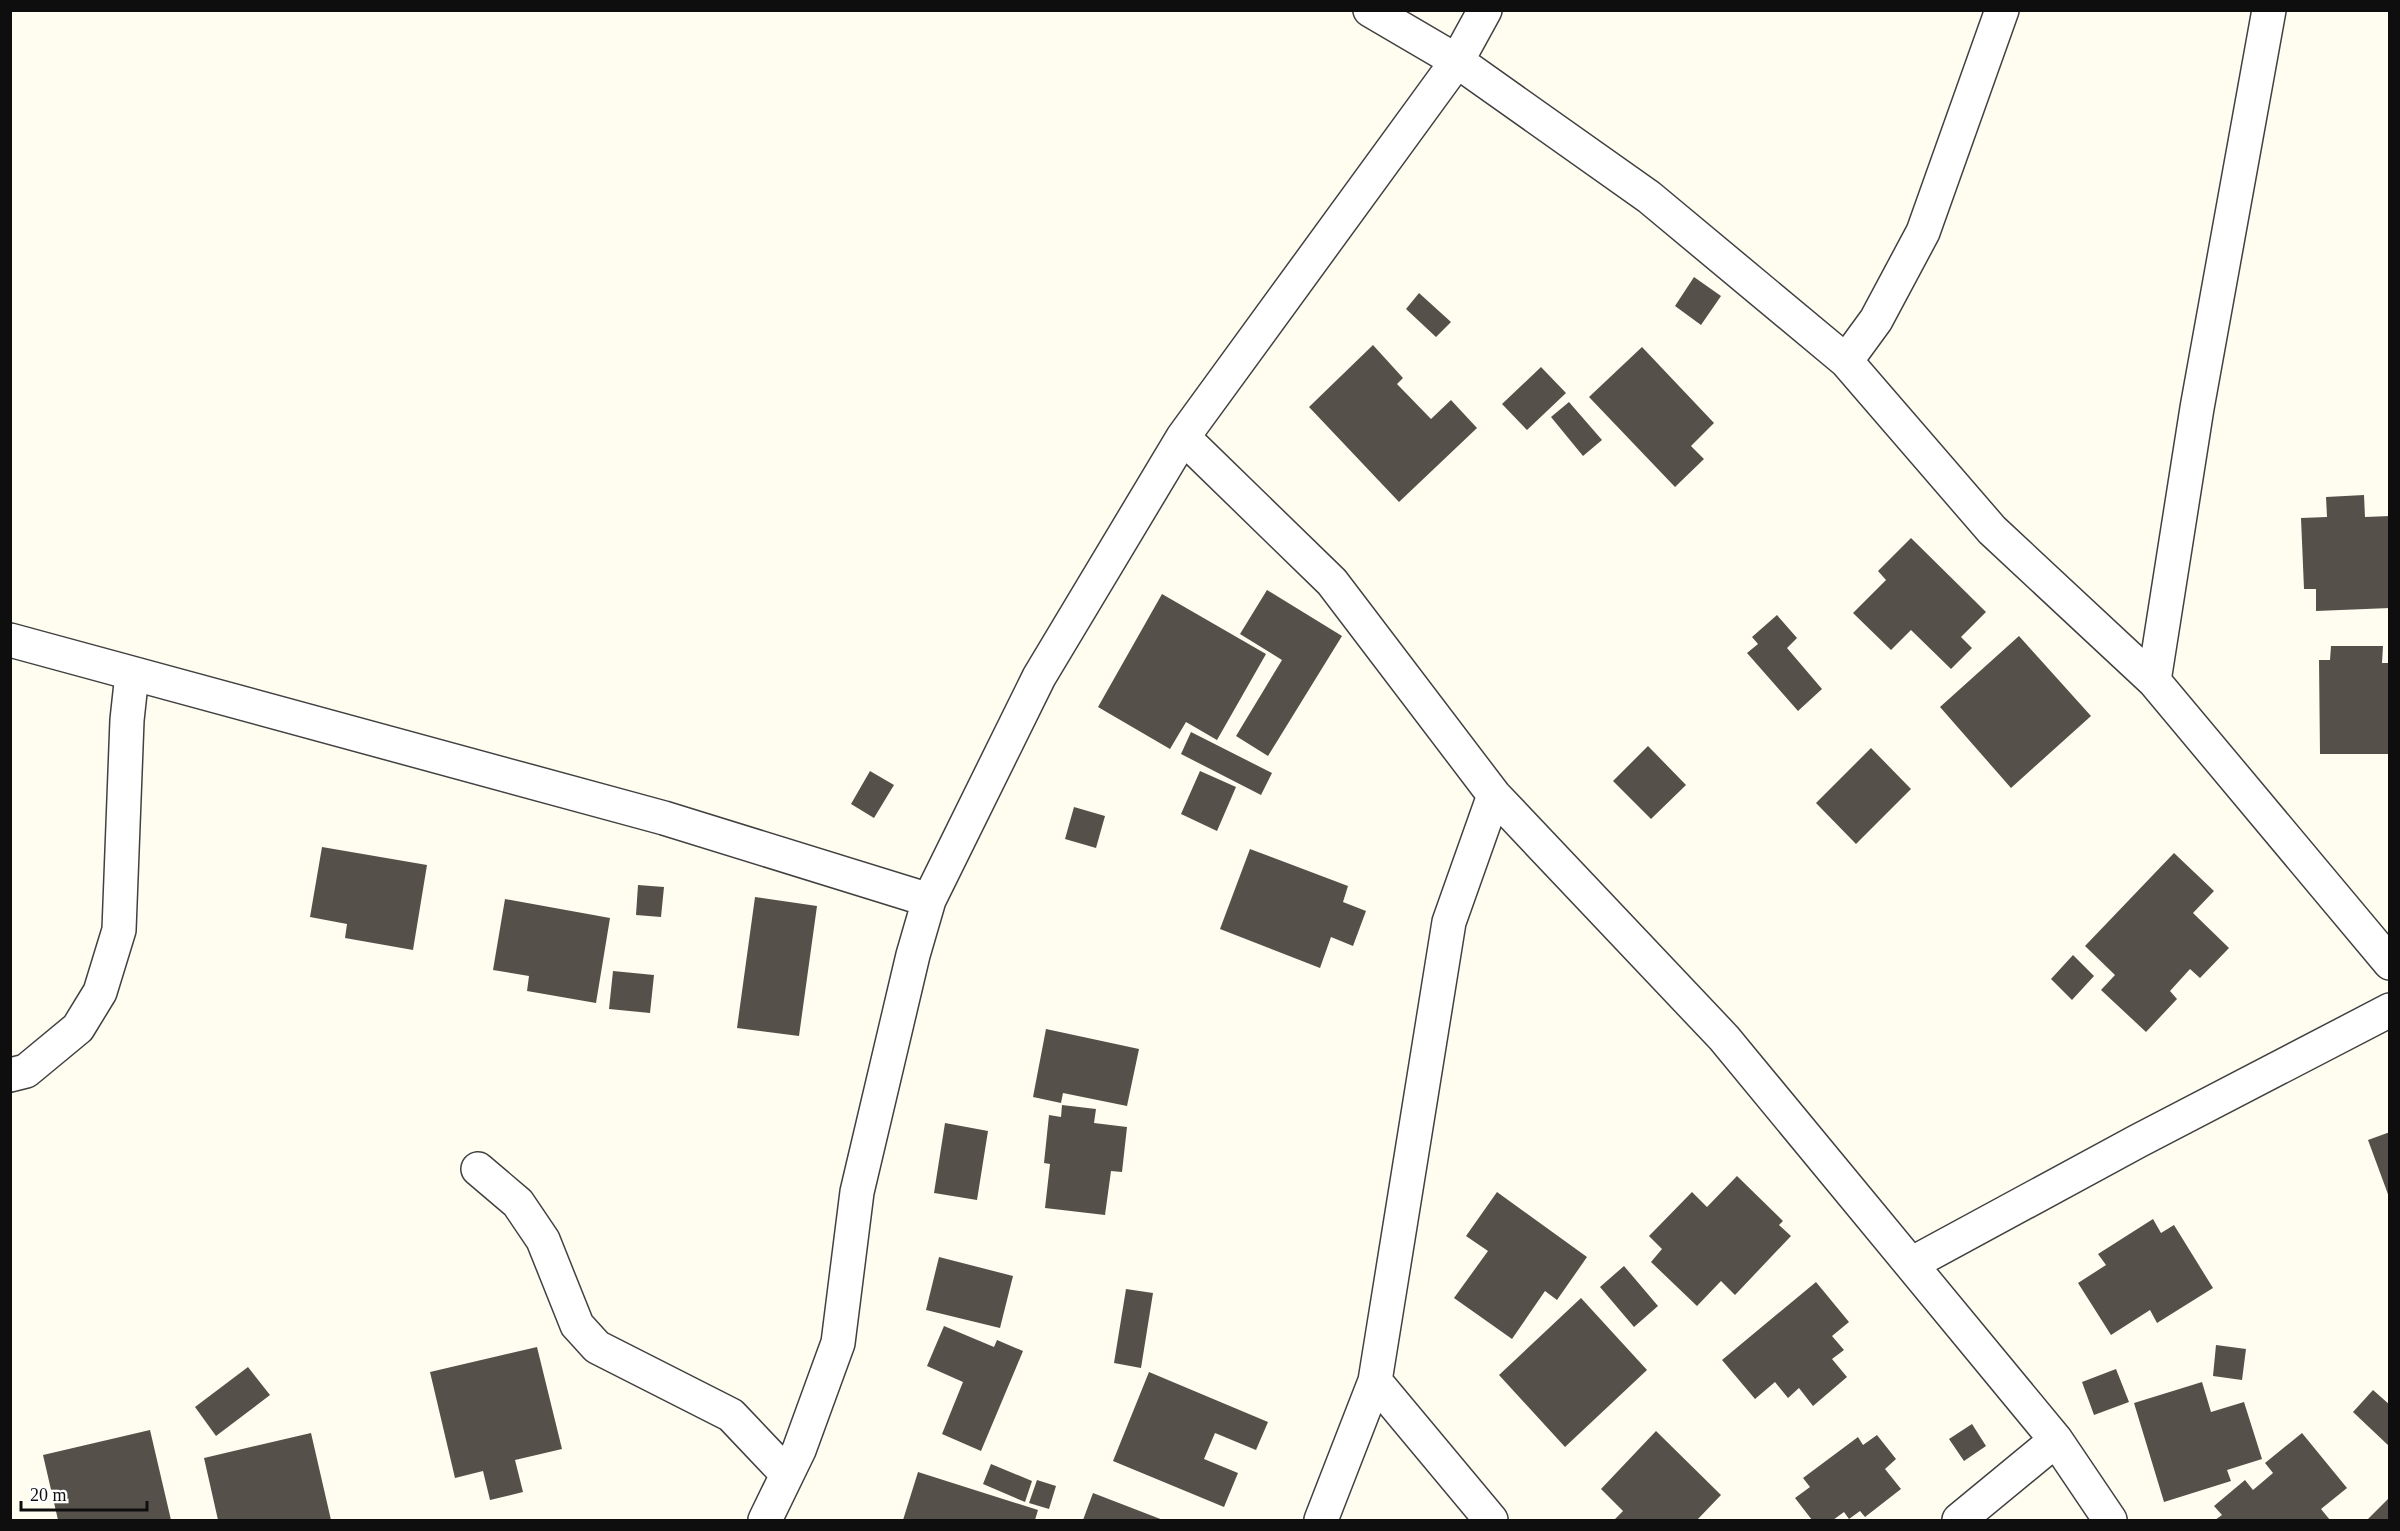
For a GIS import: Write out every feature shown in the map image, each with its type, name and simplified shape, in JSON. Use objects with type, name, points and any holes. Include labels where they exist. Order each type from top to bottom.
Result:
[{"type":"street","points":[[1371,10],[1457,61],[1649,197],[1846,361],[1992,530],[2154,681],[2390,963]]},
{"type":"street","points":[[765,1521],[799,1450],[838,1343],[858,1192],[913,955],[929,900],[1039,677],[1183,437],[1457,61],[1485,10]]},
{"type":"street","points":[[1846,361],[1876,320],[1923,232],[2002,10]]},
{"type":"street","points":[[2154,681],[2197,408],[2269,10]]},
{"type":"street","points":[[1183,437],[1332,582],[1494,795],[1724,1038],[2056,1440],[2110,1521]]},
{"type":"street","points":[[10,640],[664,818],[929,900]]},
{"type":"street","points":[[10,1075],[26,1071],[78,1028],[100,992],[116,940],[119,930],[127,720],[132,674]]},
{"type":"street","points":[[1321,1521],[1376,1381],[1449,922],[1494,795]]},
{"type":"street","points":[[1911,1264],[2159,1130],[2390,1010]]},
{"type":"street","points":[[478,1169],[518,1203],[543,1240],[577,1325],[597,1347],[731,1415],[787,1474]]},
{"type":"street","points":[[1376,1381],[1491,1521]]},
{"type":"street","points":[[1959,1521],[2056,1440]]},
{"type":"building","points":[[1694,277],[1721,296],[1701,325],[1675,306]]},
{"type":"building","points":[[1419,293],[1451,322],[1436,337],[1406,309]]},
{"type":"building","points":[[1373,345],[1403,378],[1397,384],[1431,419],[1451,400],[1477,428],[1399,502],[1309,407]]},
{"type":"building","points":[[1642,347],[1714,423],[1691,446],[1704,459],[1675,487],[1589,397]]},
{"type":"building","points":[[1541,367],[1566,393],[1527,430],[1502,404]]},
{"type":"building","points":[[1569,402],[1602,440],[1583,456],[1551,417]]},
{"type":"building","points":[[2364,495],[2365,517],[2390,516],[2390,608],[2316,611],[2316,589],[2304,589],[2301,518],[2327,517],[2326,497]]},
{"type":"building","points":[[1911,538],[1986,612],[1961,637],[1972,648],[1951,669],[1911,630],[1891,650],[1853,613],[1886,580],[1878,571]]},
{"type":"building","points":[[1267,590],[1342,636],[1268,756],[1236,736],[1282,660],[1240,634]]},
{"type":"building","points":[[1162,594],[1266,654],[1217,740],[1186,722],[1170,749],[1098,707]]},
{"type":"building","points":[[1777,615],[1797,638],[1787,648],[1822,689],[1798,711],[1747,653],[1758,644],[1752,637]]},
{"type":"building","points":[[2019,636],[2091,716],[2011,788],[1940,707]]},
{"type":"building","points":[[2331,646],[2383,646],[2382,663],[2390,663],[2390,754],[2320,754],[2319,660],[2330,660]]},
{"type":"building","points":[[1191,732],[1272,773],[1261,795],[1181,754]]},
{"type":"building","points":[[1648,746],[1686,785],[1651,819],[1613,781]]},
{"type":"building","points":[[1871,748],[1911,789],[1856,844],[1816,803]]},
{"type":"building","points":[[870,771],[894,785],[874,818],[851,804]]},
{"type":"building","points":[[1200,771],[1236,787],[1217,831],[1181,814]]},
{"type":"building","points":[[1074,807],[1105,816],[1096,848],[1065,839]]},
{"type":"building","points":[[322,847],[427,865],[413,950],[345,938],[347,924],[310,917]]},
{"type":"building","points":[[1250,849],[1348,886],[1343,902],[1366,911],[1353,946],[1331,937],[1320,968],[1220,929]]},
{"type":"building","points":[[2174,853],[2214,891],[2193,913],[2229,948],[2200,978],[2190,969],[2170,991],[2177,999],[2146,1032],[2101,990],[2115,975],[2085,946]]},
{"type":"building","points":[[638,885],[664,887],[661,917],[636,915]]},
{"type":"building","points":[[755,897],[817,906],[799,1036],[737,1028]]},
{"type":"building","points":[[505,899],[610,918],[596,1003],[527,991],[529,976],[493,970]]},
{"type":"building","points":[[2073,955],[2094,976],[2072,1000],[2051,979]]},
{"type":"building","points":[[613,971],[654,975],[650,1013],[609,1009]]},
{"type":"building","points":[[1046,1029],[1139,1049],[1127,1106],[1063,1093],[1061,1103],[1033,1097]]},
{"type":"building","points":[[1062,1105],[1096,1109],[1094,1123],[1127,1127],[1122,1172],[1111,1171],[1105,1215],[1045,1208],[1050,1164],[1044,1163],[1049,1115],[1061,1117]]},
{"type":"building","points":[[945,1123],[988,1131],[977,1200],[934,1193]]},
{"type":"building","points":[[2390,1132],[2390,1197],[2389,1197],[2368,1140]]},
{"type":"building","points":[[1737,1176],[1783,1221],[1779,1225],[1791,1236],[1735,1295],[1721,1281],[1697,1306],[1651,1262],[1662,1249],[1649,1236],[1692,1192],[1707,1207]]},
{"type":"building","points":[[1497,1192],[1587,1257],[1557,1300],[1545,1291],[1512,1339],[1454,1298],[1488,1251],[1466,1236]]},
{"type":"building","points":[[2153,1219],[2161,1233],[2174,1225],[2213,1288],[2157,1323],[2150,1310],[2111,1335],[2078,1283],[2106,1265],[2098,1254]]},
{"type":"building","points":[[939,1257],[1013,1276],[1000,1328],[926,1310]]},
{"type":"building","points":[[1624,1266],[1658,1306],[1634,1327],[1600,1287]]},
{"type":"building","points":[[1816,1282],[1849,1322],[1832,1336],[1844,1350],[1832,1359],[1847,1377],[1813,1406],[1799,1388],[1788,1398],[1775,1382],[1755,1399],[1722,1360]]},
{"type":"building","points":[[1126,1289],[1153,1293],[1141,1368],[1114,1363]]},
{"type":"building","points":[[1581,1298],[1647,1370],[1565,1447],[1499,1375]]},
{"type":"building","points":[[944,1326],[994,1347],[997,1340],[1023,1351],[981,1451],[942,1434],[963,1382],[927,1366]]},
{"type":"building","points":[[2216,1345],[2246,1349],[2242,1380],[2213,1376]]},
{"type":"building","points":[[537,1347],[562,1449],[515,1460],[523,1492],[490,1500],[483,1471],[455,1478],[430,1372]]},
{"type":"building","points":[[248,1367],[270,1395],[216,1436],[195,1407]]},
{"type":"building","points":[[2116,1369],[2129,1402],[2094,1415],[2082,1382]]},
{"type":"building","points":[[1149,1372],[1268,1422],[1256,1450],[1215,1433],[1204,1459],[1238,1473],[1224,1507],[1113,1461]]},
{"type":"building","points":[[2202,1382],[2211,1412],[2244,1402],[2262,1459],[2227,1470],[2231,1481],[2164,1502],[2134,1403]]},
{"type":"building","points":[[2373,1390],[2390,1405],[2390,1447],[2353,1412]]},
{"type":"building","points":[[1972,1424],[1986,1446],[1964,1461],[1949,1439]]},
{"type":"building","points":[[150,1430],[171,1520],[58,1520],[43,1455]]},
{"type":"building","points":[[1656,1431],[1721,1495],[1697,1520],[1614,1520],[1623,1511],[1601,1489]]},
{"type":"building","points":[[311,1433],[331,1520],[218,1520],[204,1458]]},
{"type":"building","points":[[2302,1433],[2347,1488],[2321,1509],[2330,1520],[2215,1520],[2222,1515],[2214,1506],[2245,1480],[2253,1490],[2273,1473],[2265,1463]]},
{"type":"building","points":[[1877,1435],[1896,1459],[1885,1469],[1901,1489],[1865,1517],[1860,1511],[1849,1519],[1844,1512],[1833,1520],[1812,1520],[1795,1498],[1810,1487],[1803,1478],[1858,1437],[1863,1445]]},
{"type":"building","points":[[991,1464],[1032,1481],[1025,1502],[983,1484]]},
{"type":"building","points":[[918,1472],[1038,1510],[1035,1520],[903,1520]]},
{"type":"building","points":[[1037,1480],[1056,1486],[1049,1509],[1029,1503]]},
{"type":"building","points":[[1093,1493],[1163,1520],[1083,1520]]},
{"type":"building","points":[[2390,1497],[2390,1520],[2367,1520]]}]
